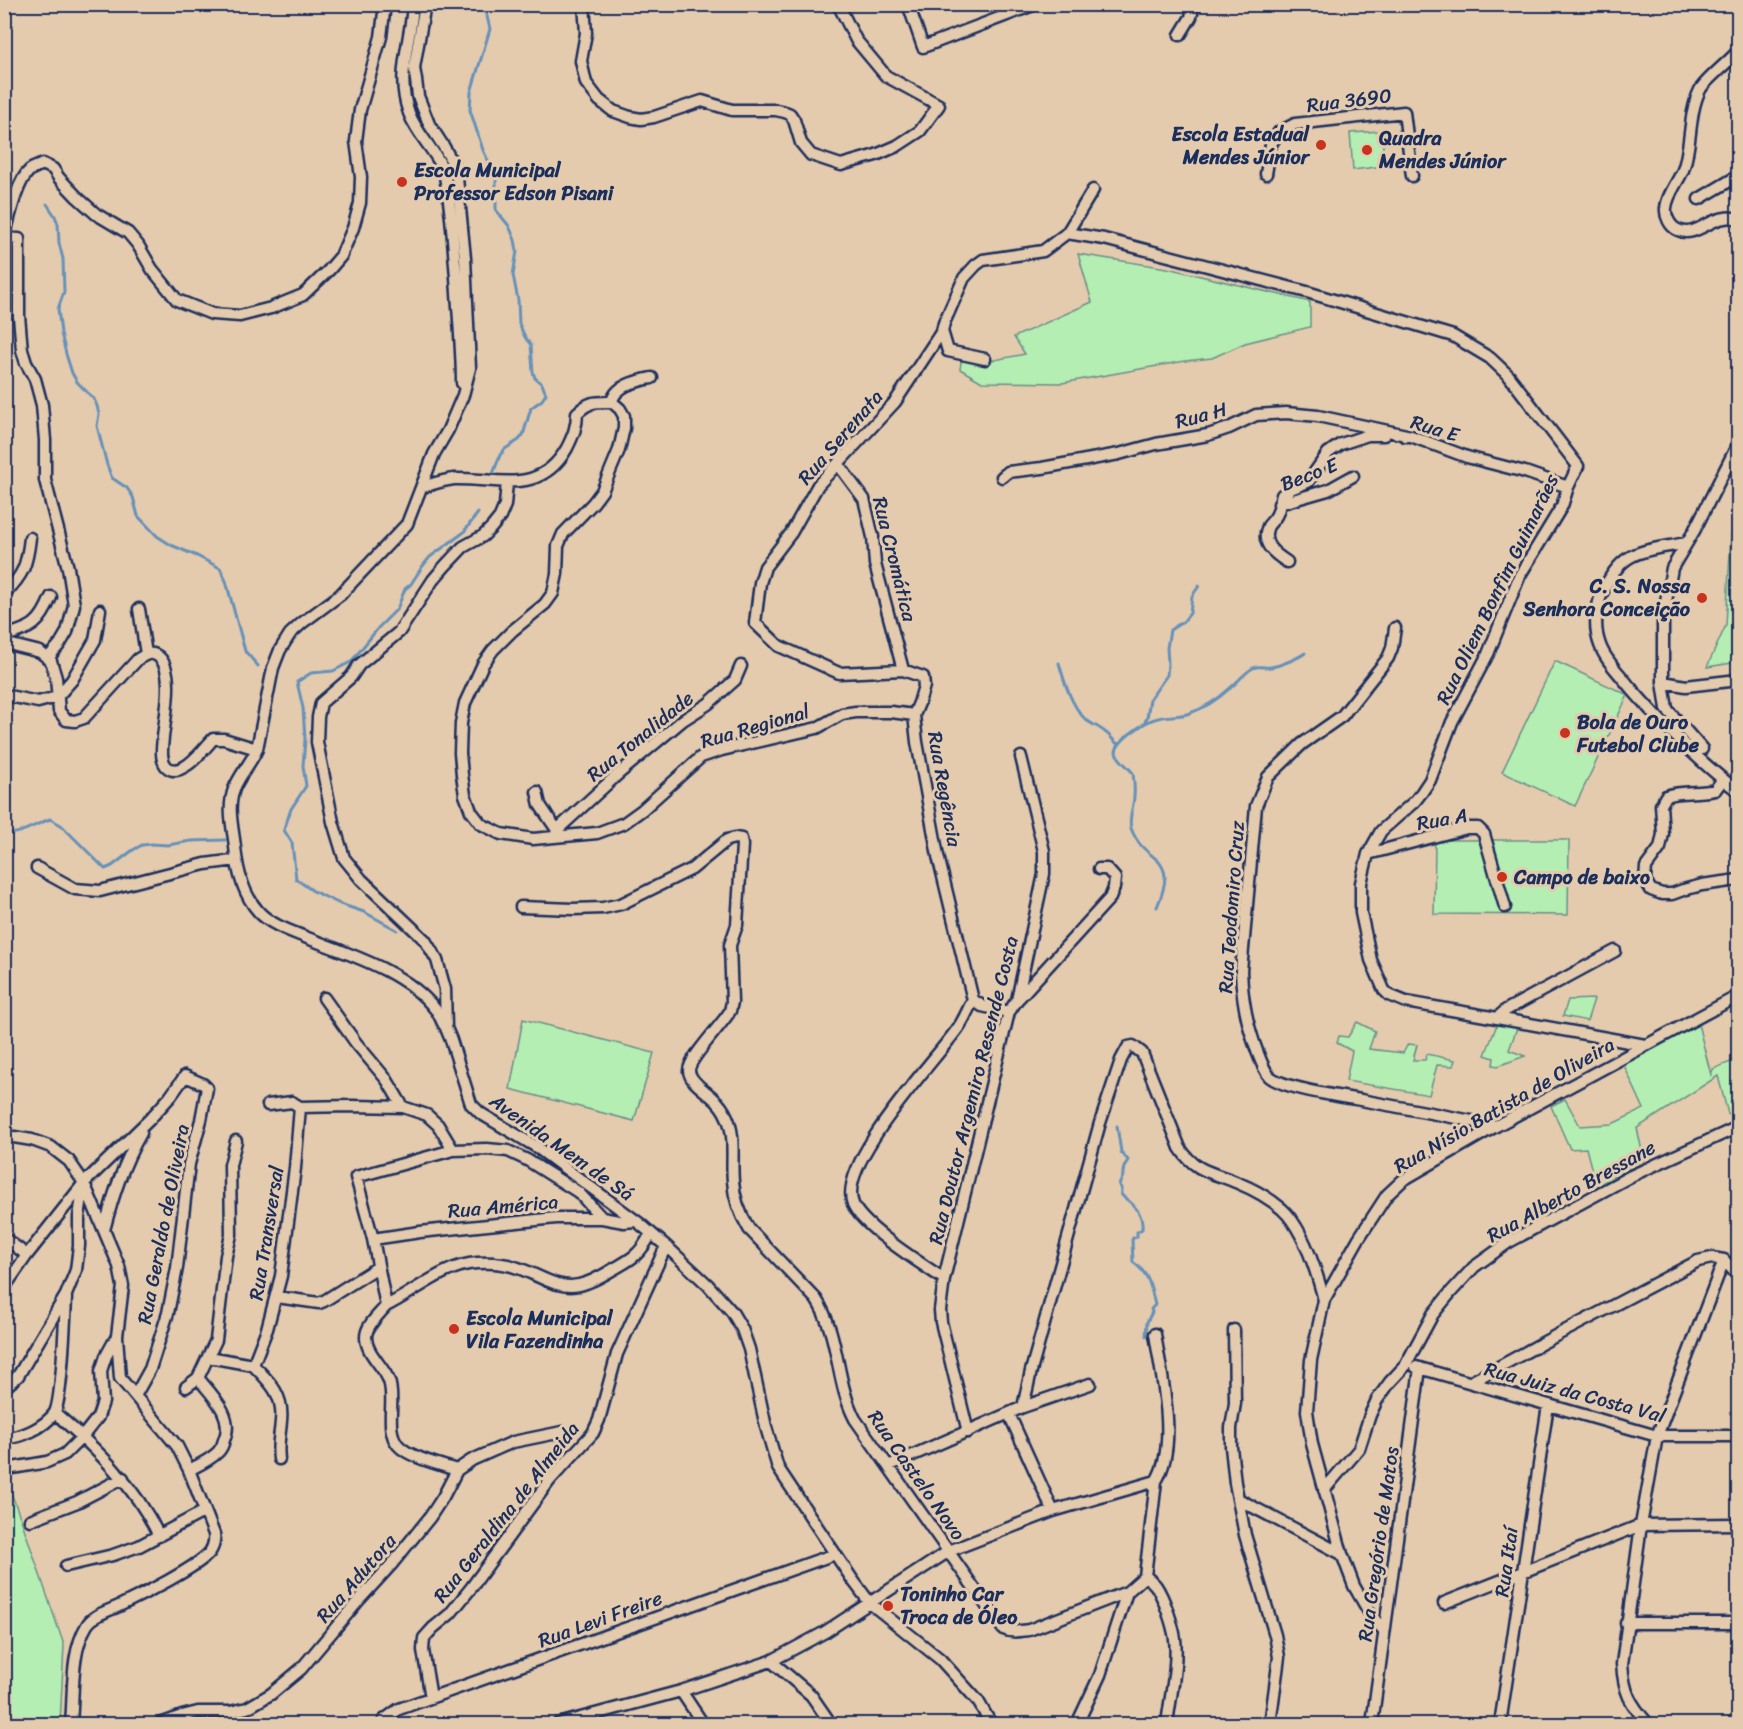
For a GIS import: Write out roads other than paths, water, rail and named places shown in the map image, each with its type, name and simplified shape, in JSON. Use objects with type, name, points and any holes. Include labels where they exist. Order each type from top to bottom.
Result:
[{"type":"street","points":[[48,658],[67,632],[74,605],[68,568],[45,480],[42,405],[35,379],[22,350],[19,316],[19,239],[4,238],[14,202],[24,178],[31,169],[43,164],[53,169],[77,197],[96,214],[128,233],[138,244],[152,269],[177,300],[212,314],[240,316],[271,308],[303,295],[341,255],[353,228],[360,203],[361,177],[356,141],[360,110],[381,37],[385,4]]},
{"type":"street","points":[[413,4],[402,79],[409,113],[416,128],[439,161],[447,184],[466,368]]},
{"type":"street","points":[[425,4],[414,68],[418,96],[429,124],[444,147],[458,178],[465,258],[466,368],[463,395],[448,430],[434,454],[407,524],[340,595],[290,634],[273,668],[257,749],[234,790],[231,818],[236,860],[250,900],[265,918],[288,930],[357,957],[403,980],[436,1009],[446,1028]]},
{"type":"street","points":[[584,4],[586,33],[582,61],[586,83],[599,100],[613,111],[641,119],[702,101],[732,110],[785,111],[794,120],[801,143],[811,155],[841,165],[897,146],[920,131],[939,105],[886,76],[856,40],[837,4]]},
{"type":"street","points":[[908,4],[923,47],[1008,9],[1036,4]]},
{"type":"street","points":[[1180,35],[1191,16],[1194,4]]},
{"type":"street","points":[[1738,51],[1700,88],[1683,169],[1666,205],[1666,215],[1672,226],[1680,232],[1695,231],[1708,223],[1725,218],[1738,219]]},
{"type":"street","name":"Rua 3690","points":[[1266,174],[1271,144],[1279,132],[1295,124],[1404,112],[1412,176]]},
{"type":"street","points":[[1699,199],[1738,176]]},
{"type":"street","points":[[1067,233],[1094,190]]},
{"type":"street","name":"Rua Serenata","points":[[903,670],[839,673],[779,646],[755,623],[760,583],[765,567],[791,532],[818,485],[895,402],[942,331],[964,278],[983,260],[1044,251],[1067,233]]},
{"type":"street","name":"Rua Oliem Bonfim Guimarães","points":[[1067,233],[1104,239],[1295,289],[1453,336],[1490,358],[1509,376],[1578,466],[1562,506],[1520,575],[1488,654],[1452,722],[1430,780],[1414,801],[1381,831],[1368,854],[1360,883],[1361,913],[1371,960],[1384,990],[1389,995],[1406,1002],[1497,1018]]},
{"type":"street","points":[[942,331],[948,351],[985,359]]},
{"type":"street","points":[[423,487],[452,479],[507,482],[530,479],[544,474],[555,465],[574,434],[577,413],[585,405],[595,402],[612,402],[613,397],[622,387],[652,378]]},
{"type":"street","name":"Rua Regional","points":[[612,402],[624,416],[619,450],[602,491],[563,534],[556,557],[557,574],[553,593],[545,604],[493,650],[483,664],[470,691],[461,723],[460,753],[465,795],[471,811],[481,824],[501,834],[533,839],[556,834],[597,833],[624,823],[642,810],[701,757],[817,728],[842,714],[891,712],[914,715]]},
{"type":"street","name":"Rua H","points":[[1002,477],[1008,472],[1119,454],[1156,444],[1208,435],[1256,415],[1287,413],[1318,416],[1411,436]]},
{"type":"street","name":"Rua E","points":[[1287,562],[1271,551],[1267,542],[1267,532],[1278,513],[1282,495],[1308,482],[1328,453],[1341,444],[1368,435],[1411,436],[1467,457],[1525,472],[1568,487]]},
{"type":"street","points":[[1702,749],[1667,709],[1663,682],[1663,618],[1672,568],[1694,531],[1738,444]]},
{"type":"street","name":"Rua Cromática","points":[[838,464],[864,499],[873,537],[877,573],[903,670]]},
{"type":"street","name":"Beco E","points":[[1279,504],[1328,490],[1353,476]]},
{"type":"street","name":"Avenida Mem de Sá","points":[[507,482],[505,505],[500,517],[492,527],[483,536],[463,548],[445,566],[433,580],[399,632],[359,665],[351,677],[321,704],[317,742],[337,839],[344,858],[361,879],[425,940],[437,960],[445,989],[446,1028],[471,1104],[480,1113],[535,1146],[636,1221],[666,1246],[732,1312],[742,1329],[749,1349],[766,1427],[778,1468],[870,1603],[940,1659],[978,1701],[991,1725]]},
{"type":"street","points":[[4,594],[22,575],[28,561],[30,538]]},
{"type":"street","points":[[1686,543],[1630,556],[1613,573],[1603,591],[1599,605],[1596,626],[1598,637],[1605,656],[1646,705],[1738,791]]},
{"type":"street","points":[[4,636],[33,625],[43,616],[51,597]]},
{"type":"street","points":[[140,609],[146,654]]},
{"type":"street","points":[[4,695],[38,702],[57,698],[72,680],[95,640],[100,610]]},
{"type":"street","name":"Rua Teodomiro Cruz","points":[[1395,628],[1388,658],[1342,716],[1302,744],[1268,777],[1256,806],[1241,971],[1241,996],[1250,1034],[1262,1063],[1269,1076],[1279,1082],[1496,1126]]},
{"type":"street","points":[[4,643],[40,652],[48,658],[56,678],[59,711],[66,720],[75,722],[84,718],[138,659],[146,654],[153,654],[161,658],[168,676],[168,700],[162,752],[163,763],[169,769],[176,771],[183,767],[196,758],[213,739],[224,739],[257,749]]},
{"type":"street","name":"Rua Tonalidade","points":[[556,834],[617,776],[735,680],[741,666]]},
{"type":"street","name":"Rua Regência","points":[[903,670],[923,677],[924,686],[914,715],[917,742],[933,832],[973,1000]]},
{"type":"street","points":[[1663,682],[1686,686],[1738,680]]},
{"type":"street","name":"Rua Doutor Argemiro Resende Costa","points":[[968,1432],[940,1310],[944,1279],[1009,1012],[1017,1000],[1044,874],[1044,851],[1021,757]]},
{"type":"street","points":[[1723,779],[1715,790],[1666,796],[1661,805],[1663,834],[1660,848],[1646,867],[1645,880],[1651,890],[1662,894],[1672,894],[1702,885],[1738,880]]},
{"type":"street","points":[[537,792],[540,805],[556,834]]},
{"type":"street","name":"Rua A","points":[[1368,854],[1467,828],[1478,828],[1484,834],[1505,907]]},
{"type":"street","name":"Rua Castelo Novo","points":[[521,907],[603,908],[621,903],[692,869],[727,840],[741,839],[739,911],[730,945],[732,1002],[730,1011],[689,1066],[690,1075],[718,1103],[730,1124],[733,1183],[741,1216],[749,1229],[816,1299],[824,1311],[832,1330],[845,1392],[855,1419],[1003,1629],[1008,1632],[1029,1630],[1126,1592]]},
{"type":"street","points":[[37,868],[75,889],[100,891],[205,864],[236,860]]},
{"type":"street","points":[[1017,1000],[1110,898],[1115,878],[1107,869],[1099,869]]},
{"type":"street","points":[[1497,1018],[1506,1010],[1615,951]]},
{"type":"street","name":"Rua Nísio Batista de Oliveira","points":[[1384,1631],[1369,1612],[1354,1586],[1342,1554],[1308,1427],[1306,1411],[1311,1360],[1324,1300],[1370,1219],[1387,1195],[1403,1180],[1496,1126],[1738,996]]},
{"type":"street","points":[[324,998],[356,1043],[387,1080],[403,1107]]},
{"type":"street","points":[[944,1279],[895,1245],[860,1216],[850,1194],[852,1179],[868,1145],[959,1027],[973,1000],[982,1006],[1009,1012]]},
{"type":"street","points":[[1497,1018],[1645,1046]]},
{"type":"street","points":[[1023,1407],[1100,1124],[1121,1060],[1128,1047],[1133,1046],[1142,1053],[1180,1148],[1187,1159],[1197,1167],[1238,1183],[1283,1210],[1301,1235],[1319,1280],[1324,1300]]},
{"type":"street","name":"Rua Geraldo de Oliveira","points":[[135,1396],[150,1369],[168,1313],[177,1268],[189,1164],[207,1088],[185,1076],[149,1120]]},
{"type":"street","points":[[268,1105],[292,1102],[300,1107],[403,1107],[427,1115],[438,1125],[453,1150]]},
{"type":"street","name":"Rua Transversal","points":[[253,1365],[277,1297],[292,1189],[300,1107]]},
{"type":"street","points":[[4,1288],[84,1183],[149,1120]]},
{"type":"street","points":[[104,1230],[118,1180],[149,1120]]},
{"type":"street","name":"Rua Alberto Bressane","points":[[1324,1490],[1359,1449],[1377,1400],[1405,1366],[1433,1314],[1474,1267],[1509,1242],[1631,1176],[1738,1127]]},
{"type":"street","points":[[4,1139],[14,1137],[32,1140],[51,1147],[69,1161],[84,1183],[119,1266],[123,1286],[117,1336],[120,1378],[177,1446],[214,1534],[215,1543],[209,1553],[194,1565],[122,1605],[93,1618],[88,1623],[80,1642],[75,1667],[71,1725]]},
{"type":"street","points":[[186,1387],[198,1378],[216,1340],[226,1256],[231,1235],[230,1165],[236,1141]]},
{"type":"street","points":[[386,1306],[373,1239],[356,1177],[453,1150],[508,1151],[527,1160],[578,1192],[602,1218]]},
{"type":"street","points":[[4,1388],[18,1376],[66,1295],[76,1270],[79,1217],[84,1183]]},
{"type":"street","name":"Rua América","points":[[373,1239],[556,1218],[636,1221]]},
{"type":"street","points":[[562,1432],[513,1442],[472,1460],[457,1470],[400,1448],[391,1432],[390,1383],[370,1352],[366,1336],[369,1326],[386,1306],[455,1268],[475,1263],[497,1263],[517,1267],[564,1286],[577,1286],[630,1260],[643,1249],[651,1233]]},
{"type":"street","points":[[4,1238],[27,1255]]},
{"type":"street","name":"Rua Geraldina de Almeida","points":[[431,1698],[423,1650],[424,1638],[450,1614],[550,1480],[593,1432],[599,1420],[617,1354],[666,1246]]},
{"type":"street","points":[[1471,1382],[1698,1261],[1712,1258],[1724,1260],[1738,1276]]},
{"type":"street","points":[[1648,1725],[1632,1705],[1623,1678],[1622,1664],[1641,1525],[1657,1436],[1724,1260]]},
{"type":"street","points":[[277,1297],[319,1303],[378,1267]]},
{"type":"street","points":[[4,1439],[28,1433],[55,1413],[59,1395],[66,1295]]},
{"type":"street","points":[[1234,1330],[1235,1403],[1231,1447],[1245,1534],[1278,1645],[1277,1680],[1270,1725]]},
{"type":"street","points":[[1077,1725],[1100,1675],[1126,1592],[1145,1576],[1156,1481],[1164,1463],[1168,1431],[1155,1334]]},
{"type":"street","points":[[7,1469],[47,1462],[65,1454],[83,1436],[98,1417],[102,1402],[101,1371],[117,1336]]},
{"type":"street","points":[[208,1357],[253,1365],[272,1384],[279,1399],[282,1419],[277,1444],[279,1459]]},
{"type":"street","name":"Rua Juiz da Costa Val","points":[[1405,1366],[1471,1382],[1657,1436],[1738,1436]]},
{"type":"street","name":"Rua Gregório de Matos","points":[[1372,1725],[1420,1368]]},
{"type":"street","points":[[189,1470],[220,1451],[227,1434],[226,1418],[218,1402],[198,1378]]},
{"type":"street","points":[[888,1466],[1023,1407],[1090,1384]]},
{"type":"street","name":"Rua Itaí","points":[[1500,1725],[1548,1405]]},
{"type":"street","points":[[55,1413],[83,1436],[123,1478],[149,1515],[159,1536]]},
{"type":"street","points":[[1009,1414],[1053,1511]]},
{"type":"street","name":"Rua Adutora","points":[[160,1725],[198,1712],[230,1712],[247,1708],[271,1694],[301,1669],[391,1566],[430,1517],[457,1470]]},
{"type":"street","points":[[30,1520],[76,1502],[123,1478]]},
{"type":"street","points":[[558,1725],[681,1691],[771,1661],[825,1632],[949,1551],[1053,1511],[1156,1481]]},
{"type":"street","points":[[1239,1499],[1342,1554]]},
{"type":"street","points":[[66,1566],[113,1555],[139,1546],[205,1511]]},
{"type":"street","points":[[1444,1603],[1641,1525],[1738,1524]]},
{"type":"street","name":"Rua Levi Freire","points":[[383,1725],[384,1720],[399,1709],[835,1554]]},
{"type":"street","points":[[1145,1576],[1156,1586],[1170,1619],[1175,1640],[1175,1662],[1167,1725]]},
{"type":"street","points":[[1626,1623],[1738,1623]]},
{"type":"street","points":[[771,1661],[811,1695],[831,1725]]},
{"type":"street","points":[[681,1691],[703,1725]]},
{"type":"waterway","points":[[484,4],[490,29],[471,92],[470,110],[483,150],[496,178],[496,210],[509,226],[515,240],[517,251],[513,275],[518,300],[519,324],[531,345],[535,378],[542,384],[546,394],[531,408],[523,435],[500,455],[493,474]]},
{"type":"waterway","points":[[4,74],[8,78]]},
{"type":"waterway","points":[[47,204],[58,224],[63,259],[64,292],[58,309],[61,333],[72,373],[77,382],[94,399],[97,406],[99,414],[97,426],[112,478],[127,488],[133,497],[138,516],[157,536],[220,568],[226,581],[245,651],[258,666]]},
{"type":"waterway","points":[[397,930],[364,912],[313,891],[296,879],[292,843],[284,830],[291,809],[306,786],[303,766],[305,739],[303,708],[297,682],[311,673],[333,671],[351,662],[397,609],[405,589],[430,557],[463,533],[478,513]]},
{"type":"waterway","points":[[1144,723],[1150,699],[1167,675],[1170,630],[1184,621],[1190,613],[1192,596],[1199,586]]},
{"type":"waterway","points":[[1157,907],[1165,876],[1163,867],[1144,849],[1131,828],[1134,800],[1133,773],[1120,760],[1116,752],[1118,747],[1140,726],[1162,717],[1186,714],[1206,706],[1220,697],[1253,668],[1279,665],[1305,653]]},
{"type":"waterway","points":[[1059,663],[1069,692],[1080,713],[1119,745]]},
{"type":"waterway","points":[[4,834],[21,831],[50,819],[61,825],[105,869],[142,845],[225,840]]},
{"type":"waterway","points":[[1117,1126],[1121,1152],[1128,1160],[1119,1185],[1121,1194],[1138,1210],[1142,1222],[1142,1229],[1132,1240],[1133,1262],[1146,1276],[1155,1305],[1151,1309],[1152,1312],[1147,1322],[1146,1336]]},
{"type":"place","name":"Escola Estadual Mendes Júnior","points":[[1321,145]]},
{"type":"place","name":"Quadra Mendes Júnior","points":[[1367,150]]},
{"type":"place","name":"Escola Municipal Professor Edson Pisani","points":[[402,182]]},
{"type":"place","name":"C. S. Nossa Senhora Conceição","points":[[1702,598]]},
{"type":"place","name":"Bola de Ouro Futebol Clube","points":[[1565,733]]},
{"type":"place","name":"Campo de baixo","points":[[1502,877]]},
{"type":"place","name":"Escola Municipal Vila Fazendinha","points":[[454,1329]]},
{"type":"place","name":"Toninho Car Troca de Óleo","points":[[888,1606]]}]
